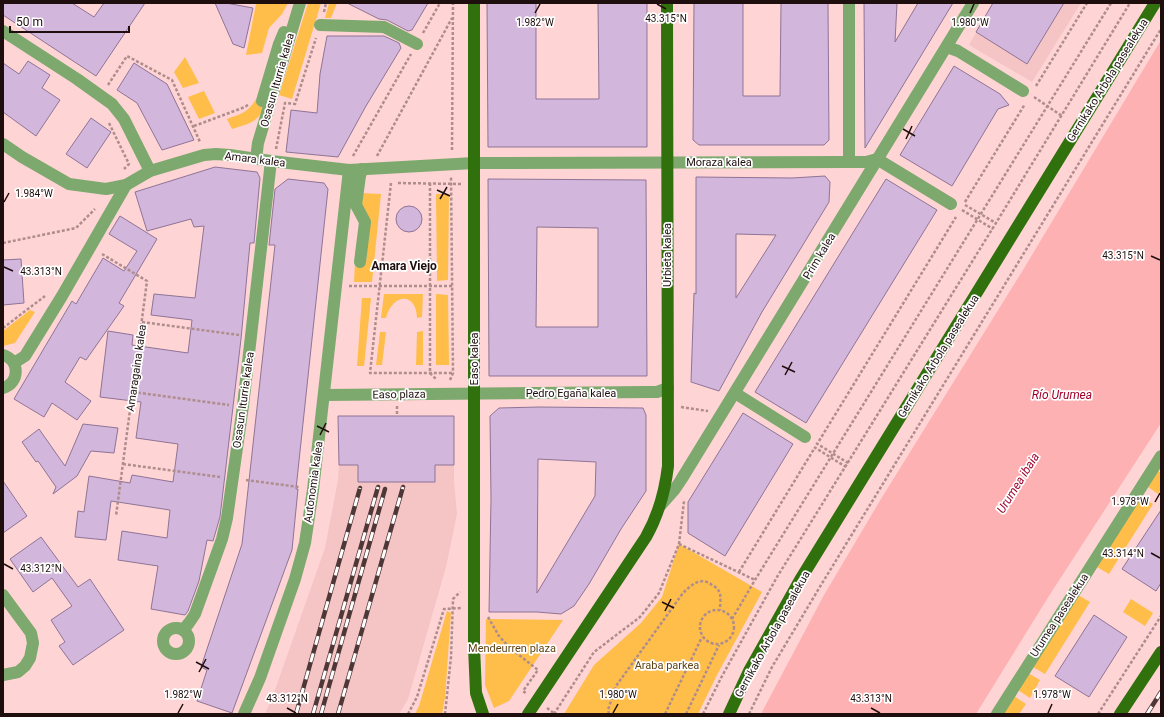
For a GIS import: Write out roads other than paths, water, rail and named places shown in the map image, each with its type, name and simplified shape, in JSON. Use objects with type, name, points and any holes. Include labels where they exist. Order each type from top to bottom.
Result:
[{"type":"main road","name":"Easo kalea","points":[[474,3],[475,681],[476,693],[483,714]]},
{"type":"main road","name":"Urbieta kalea","points":[[660,506],[668,466],[666,3]]},
{"type":"main road","name":"Gernikako Arbola pasealekua","points":[[729,714],[749,672],[800,580],[1155,3]]},
{"type":"main road","points":[[528,714],[652,528],[660,506]]},
{"type":"main road","points":[[1120,714],[1161,652]]},
{"type":"street","name":"Osasun Iturria kalea","points":[[256,159],[258,143],[300,3]]},
{"type":"street","points":[[849,3],[849,162]]},
{"type":"street","name":"Prim kalea","points":[[660,506],[681,480],[973,3]]},
{"type":"street","points":[[256,101],[283,33],[293,25]]},
{"type":"street","points":[[320,25],[384,28],[417,44]]},
{"type":"street","points":[[3,31],[77,79],[112,104],[124,119],[150,171]]},
{"type":"street","points":[[947,46],[958,51],[1027,93]]},
{"type":"street","points":[[3,144],[22,157],[69,184],[106,189],[126,185]]},
{"type":"street","name":"Amara kalea","points":[[126,185],[150,171],[204,155],[230,155],[349,170],[474,163]]},
{"type":"street","points":[[877,159],[956,206]]},
{"type":"street","name":"Moraza kalea","points":[[474,163],[866,162],[877,159]]},
{"type":"street","name":"Osasun Iturria kalea","points":[[183,630],[195,614],[222,539],[227,518],[244,398],[272,161]]},
{"type":"street","points":[[360,262],[365,222],[356,205],[362,169]]},
{"type":"street","name":"Autonomia kalea","points":[[244,714],[260,678],[305,543],[313,490],[349,170]]},
{"type":"street","points":[[14,362],[25,356],[62,296],[126,185]]},
{"type":"street","points":[[3,355],[10,358],[14,362],[16,368],[15,379],[12,384],[3,388]]},
{"type":"street","name":"Pedro Egaña kalea","points":[[474,393],[657,392],[668,388]]},
{"type":"street","name":"Easo plaza","points":[[324,395],[446,391],[474,393]]},
{"type":"street","points":[[734,393],[806,437]]},
{"type":"street","name":"Urumea pasealekua","points":[[997,714],[1161,456]]},
{"type":"street","points":[[3,595],[31,633],[33,643],[30,658],[25,666],[18,672],[3,674]]},
{"type":"water","name":"Río Urumea","points":[[1161,40],[1161,423],[1047,599],[976,714],[761,714],[824,595],[881,499],[1023,270]]},
{"type":"railway","points":[[313,714],[378,487]]},
{"type":"railway","points":[[338,714],[403,487]]},
{"type":"railway","points":[[296,714],[360,488]]},
{"type":"railway","points":[[321,714],[385,489]]},
{"type":"railway","points":[[1147,714],[1161,692]]},
{"type":"district","name":"Amara Viejo","points":[[404,266]]},
{"type":"water label","name":"Urumea ibaia","points":[[1018,483]]},
{"type":"park label","name":"Mendeurren plaza","points":[[512,648]]},
{"type":"park label","name":"Araba parkea","points":[[667,665]]}]
